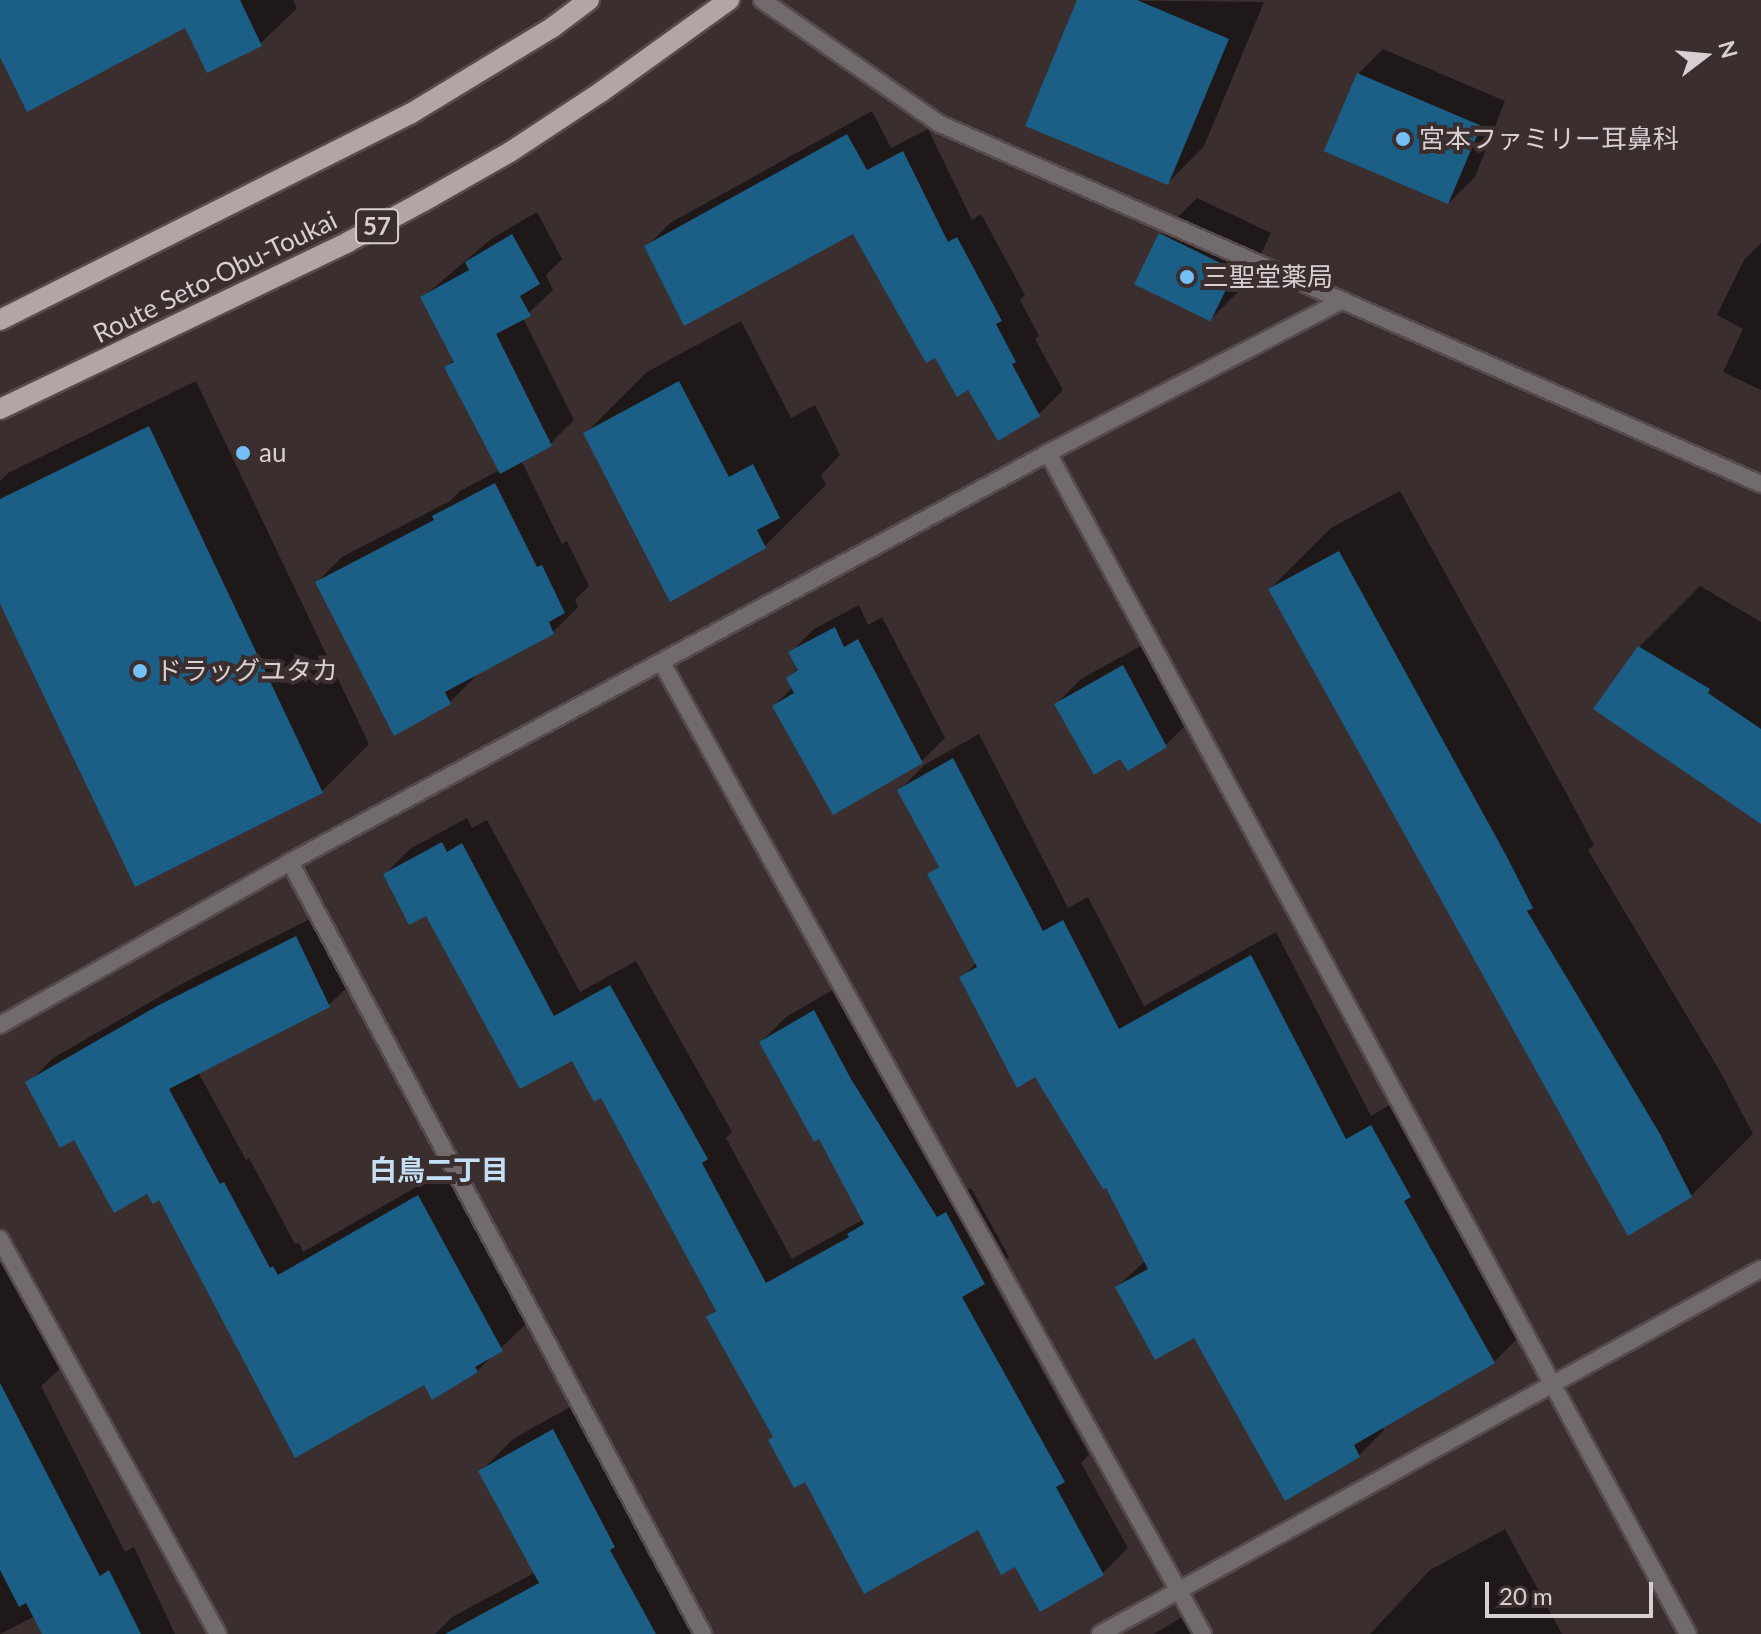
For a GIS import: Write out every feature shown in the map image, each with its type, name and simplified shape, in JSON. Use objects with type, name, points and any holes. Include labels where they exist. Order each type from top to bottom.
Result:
[{"type":"main road","points":[[0,320],[410,114],[553,27],[589,0]]},
{"type":"main road","name":"Route Seto-Obu-Toukai","points":[[0,409],[334,249],[422,202],[562,118],[729,0]]},
{"type":"street","points":[[762,0],[940,124],[1761,484]]},
{"type":"street","points":[[0,1025],[290,862],[1048,453],[1343,300]]},
{"type":"street","points":[[1048,453],[1688,1634]]},
{"type":"street","points":[[662,663],[1203,1634]]},
{"type":"street","points":[[290,862],[703,1634]]},
{"type":"street","points":[[0,1239],[218,1634]]},
{"type":"street","points":[[1100,1634],[1761,1269]]},
{"type":"building","points":[[0,0],[240,0],[262,46],[207,73],[185,28],[27,112],[0,57]]},
{"type":"building","points":[[1077,0],[1137,0],[1229,39],[1168,185],[1025,126]]},
{"type":"building","name":"宮本ファミリー耳鼻科","points":[[1357,73],[1481,126],[1448,204],[1324,151]]},
{"type":"building","points":[[847,134],[867,170],[903,151],[948,242],[957,237],[1002,321],[996,324],[1016,362],[1012,364],[1040,416],[998,441],[968,390],[957,397],[935,358],[926,363],[853,234],[684,326],[644,246]]},
{"type":"building","points":[[1159,233],[1235,270],[1210,321],[1134,284]]},
{"type":"building","points":[[512,234],[540,284],[520,296],[531,316],[496,334],[552,446],[500,474],[444,367],[454,362],[420,297],[469,270],[465,262]]},
{"type":"building","points":[[679,381],[729,477],[753,464],[780,518],[757,530],[766,548],[670,602],[583,433]]},
{"type":"building","points":[[149,426],[323,793],[135,887],[0,604],[0,499]]},
{"type":"building","points":[[495,483],[537,567],[542,565],[565,613],[549,622],[554,634],[445,692],[451,704],[394,736],[315,582],[434,520],[432,516]]},
{"type":"building","points":[[1339,551],[1507,857],[1533,908],[1527,911],[1660,1134],[1692,1197],[1628,1236],[1268,589]]},
{"type":"building","points":[[835,627],[844,647],[858,639],[923,763],[833,815],[772,706],[794,693],[786,678],[798,670],[788,652]]},
{"type":"building","points":[[1638,646],[1710,689],[1708,693],[1761,729],[1761,824],[1593,709]]},
{"type":"building","points":[[1123,665],[1167,747],[1128,771],[1120,759],[1094,775],[1054,704]]},
{"type":"building","points":[[953,758],[1043,931],[1063,920],[1119,1029],[1251,955],[1346,1139],[1371,1125],[1411,1197],[1404,1201],[1495,1363],[1354,1445],[1360,1457],[1285,1501],[1194,1338],[1155,1360],[1115,1287],[1148,1269],[1106,1188],[1103,1189],[1035,1077],[1017,1088],[959,977],[977,967],[927,874],[939,867],[897,790]]},
{"type":"building","points":[[442,842],[447,852],[462,843],[554,1016],[610,985],[708,1159],[702,1163],[766,1283],[849,1237],[847,1234],[864,1224],[819,1139],[814,1142],[759,1042],[814,1010],[851,1079],[937,1217],[946,1212],[985,1284],[962,1297],[1065,1482],[1056,1487],[1104,1575],[1040,1612],[1015,1567],[1001,1575],[978,1530],[864,1594],[805,1482],[794,1488],[768,1440],[773,1437],[706,1317],[716,1311],[601,1098],[594,1102],[572,1061],[520,1089],[426,916],[409,925],[383,874]]},
{"type":"building","points":[[296,936],[330,1007],[169,1089],[220,1184],[224,1182],[270,1268],[273,1266],[278,1275],[418,1195],[503,1351],[475,1367],[478,1372],[432,1400],[424,1385],[295,1458],[159,1200],[153,1204],[147,1194],[114,1213],[74,1140],[60,1148],[25,1082],[159,1005]]},
{"type":"building","points":[[0,1383],[100,1576],[109,1570],[141,1634],[42,1634],[26,1603],[19,1607],[0,1570]]},
{"type":"building","points":[[553,1429],[615,1547],[610,1550],[656,1634],[445,1634],[539,1583],[478,1471]]},
{"type":"place","name":"宮本ファミリー耳鼻科","points":[[1403,139]]},
{"type":"place","name":"三聖堂薬局","points":[[1187,277]]},
{"type":"place","name":"au","points":[[243,453]]},
{"type":"place","name":"ドラッグユタカ","points":[[140,671]]},
{"type":"district","name":"白鳥二丁目","points":[[439,1169]]}]
